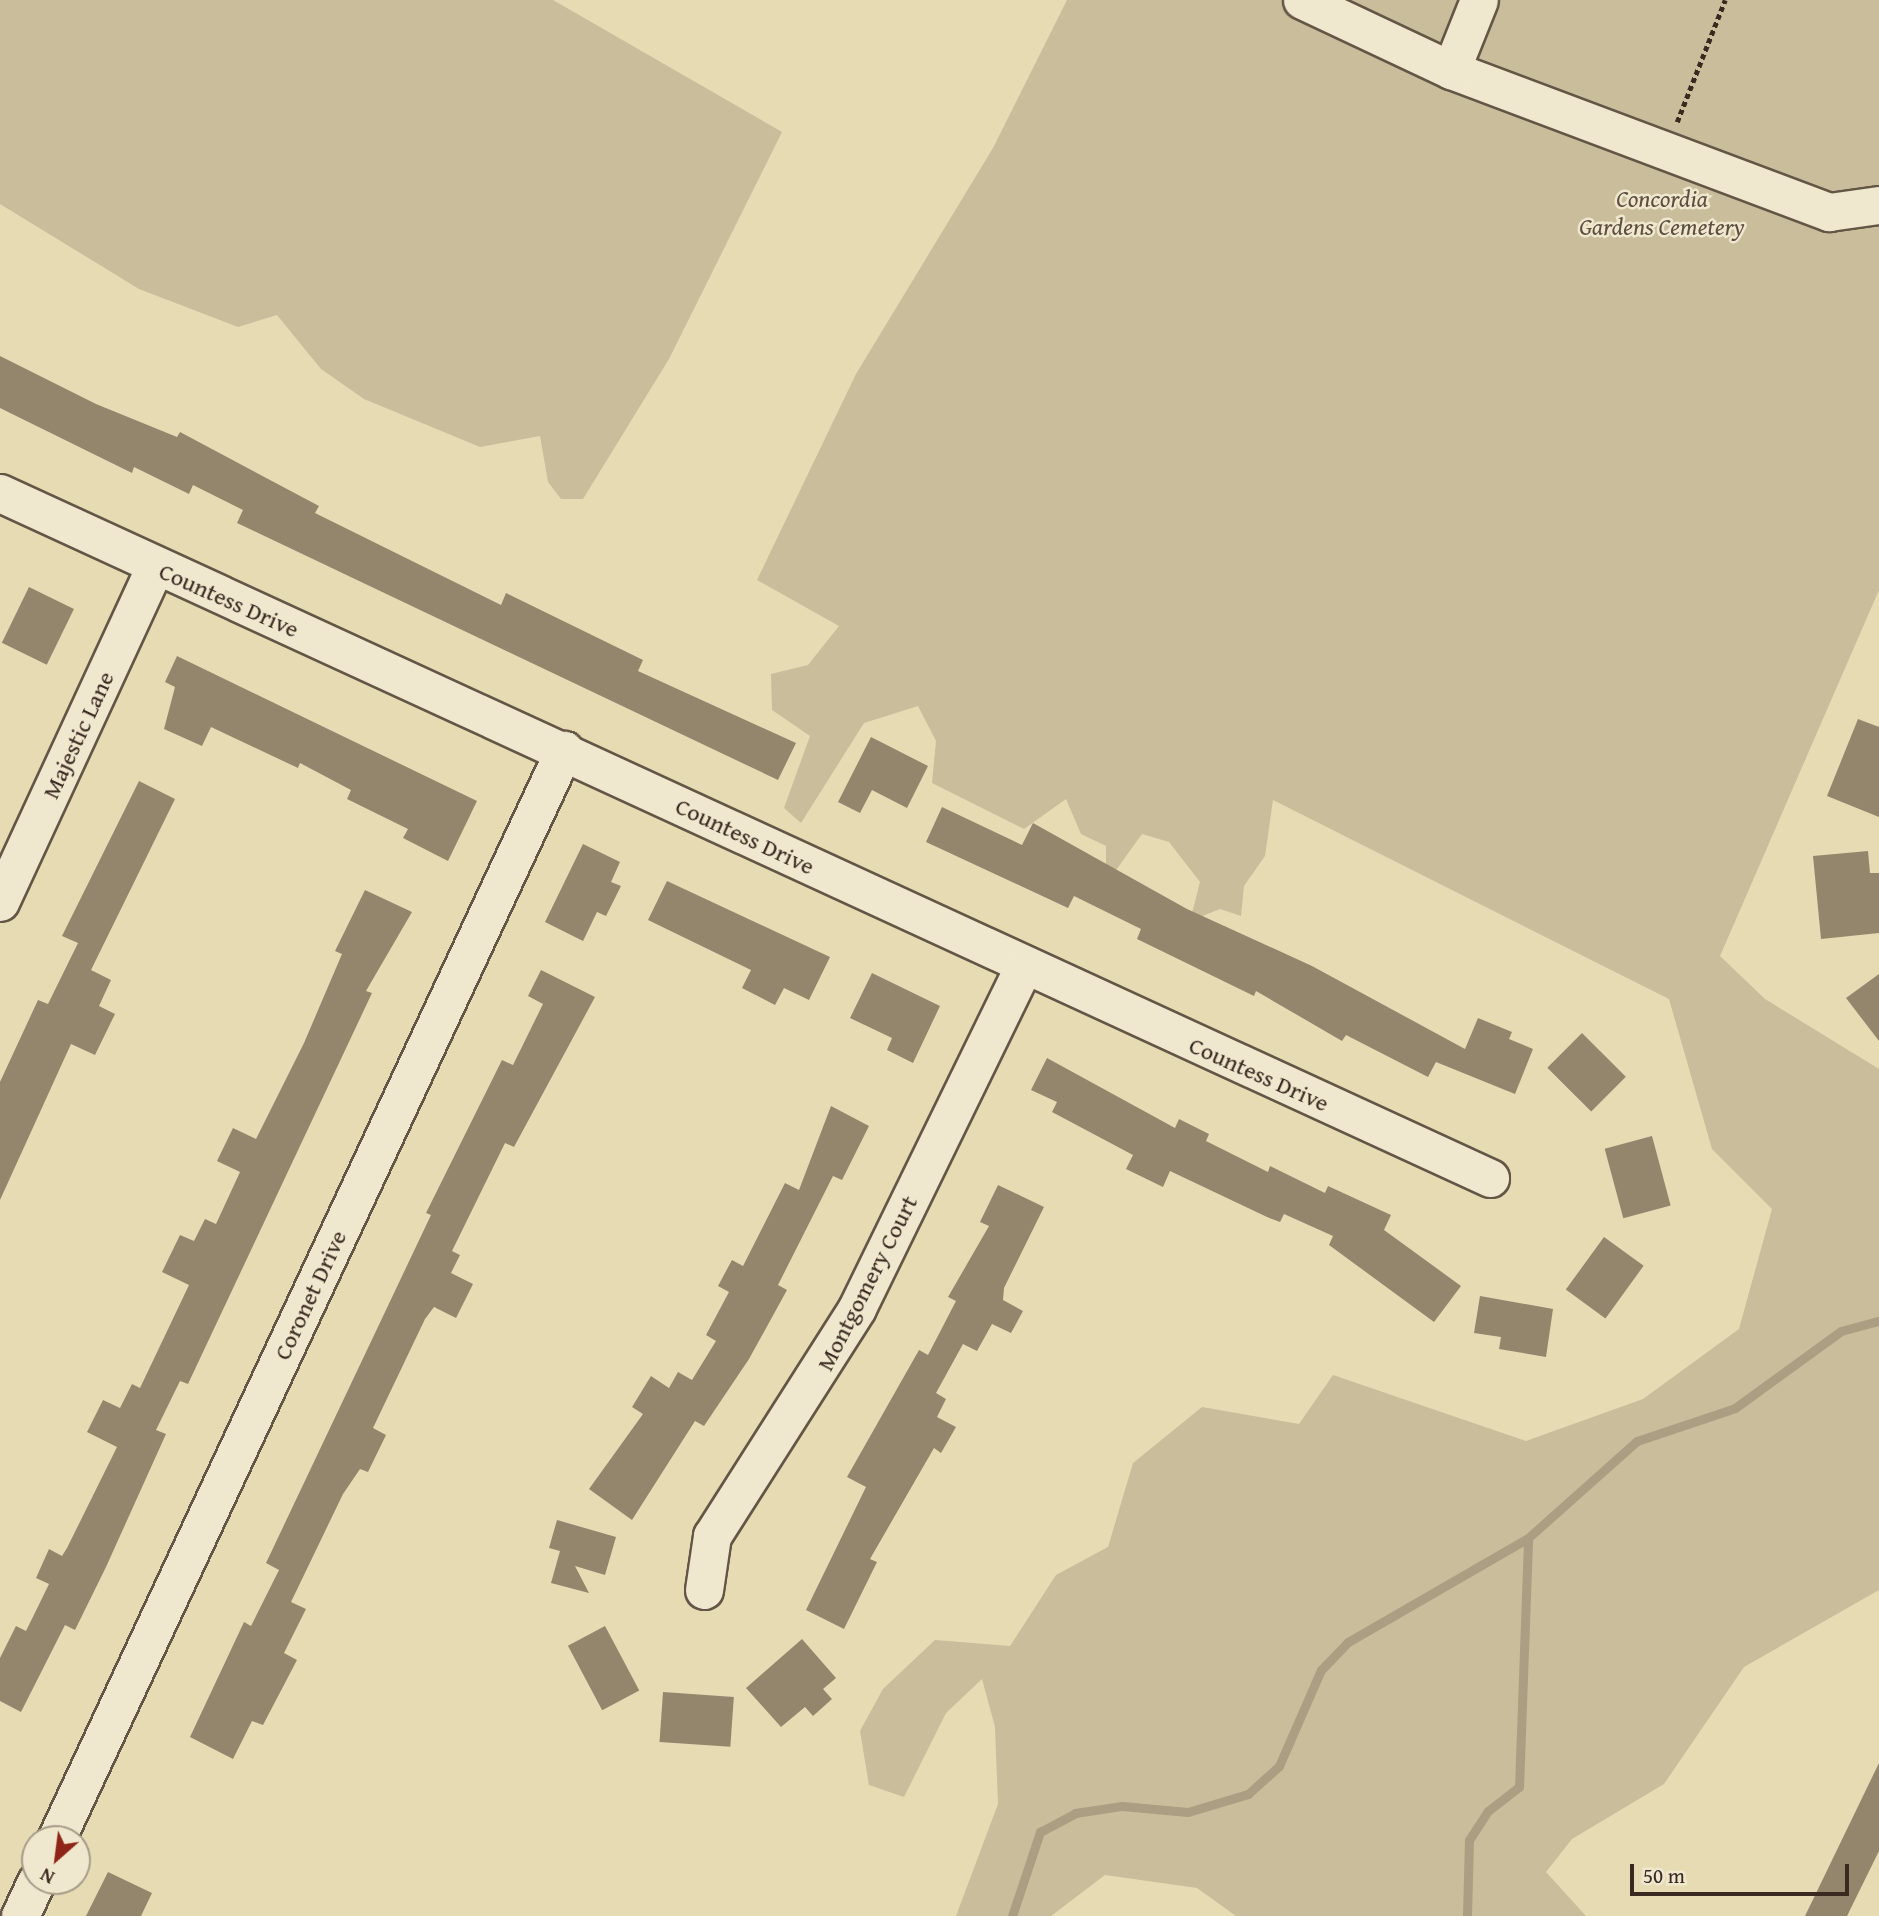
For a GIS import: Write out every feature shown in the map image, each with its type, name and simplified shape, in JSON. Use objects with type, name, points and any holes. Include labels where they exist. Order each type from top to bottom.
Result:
[{"type":"street","points":[[1302,0],[1451,70],[1665,153],[1829,212],[1879,205]]},
{"type":"street","points":[[1451,70],[1479,0]]},
{"type":"street","name":"Countess Drive","points":[[0,493],[155,567],[564,750],[1023,968],[1490,1178]]},
{"type":"street","name":"Majestic Lane","points":[[0,902],[155,567]]},
{"type":"street","name":"Coronet Drive","points":[[63,1825],[564,750]]},
{"type":"street","name":"Montgomery Court","points":[[704,1590],[712,1536],[857,1308],[1023,968]]},
{"type":"street","points":[[20,1916],[30,1895]]},
{"type":"path","points":[[1665,153],[1725,0]]},
{"type":"green space","points":[[0,0],[553,0],[782,132],[669,359],[583,499],[561,499],[548,482],[540,436],[480,447],[364,399],[321,369],[277,315],[238,327],[139,289],[0,204]]},
{"type":"green space","name":"Concordia Gardens Cemetery","points":[[1067,0],[1879,0],[1879,590],[1720,956],[1765,999],[1879,1069],[1879,1590],[1744,1667],[1664,1784],[1572,1839],[1546,1872],[1586,1916],[1236,1916],[1197,1888],[1105,1875],[1051,1916],[956,1916],[998,1804],[995,1727],[982,1679],[946,1713],[904,1797],[869,1785],[860,1731],[883,1689],[935,1640],[1010,1646],[1056,1575],[1108,1547],[1133,1463],[1202,1407],[1299,1424],[1333,1375],[1526,1441],[1643,1399],[1739,1329],[1772,1209],[1712,1149],[1669,999],[1273,800],[1265,856],[1244,886],[1241,916],[1220,909],[1190,921],[1200,882],[1169,842],[1142,834],[1106,884],[1106,846],[1081,834],[1066,799],[1024,829],[932,783],[936,741],[918,706],[864,723],[801,823],[784,808],[810,736],[772,710],[771,674],[808,665],[839,626],[757,580],[856,374],[993,148]]},
{"type":"building","points":[[0,356],[96,404],[177,437],[180,432],[319,506],[315,513],[501,605],[506,593],[643,660],[638,671],[796,743],[778,780],[237,523],[243,510],[193,485],[189,494],[134,467],[132,473],[0,408]]},
{"type":"building","points":[[29,587],[74,609],[47,665],[2,643]]},
{"type":"building","points":[[177,656],[477,801],[448,861],[403,838],[408,829],[347,799],[351,790],[300,763],[298,768],[211,727],[202,746],[164,729],[175,687],[165,682]]},
{"type":"building","points":[[1858,719],[1879,727],[1879,817],[1827,796]]},
{"type":"building","points":[[871,737],[928,766],[907,808],[872,790],[860,813],[838,802]]},
{"type":"building","points":[[139,781],[175,799],[91,970],[111,980],[99,1006],[115,1014],[95,1055],[71,1044],[0,1200],[0,1082],[38,1000],[48,1004],[78,943],[62,936]]},
{"type":"building","points":[[942,807],[1022,845],[1033,823],[1187,909],[1312,966],[1465,1049],[1478,1018],[1512,1032],[1509,1039],[1533,1049],[1515,1094],[1436,1062],[1428,1077],[1346,1035],[1342,1041],[1256,991],[1254,996],[1137,939],[1141,929],[1074,896],[1068,908],[926,842]]},
{"type":"building","points":[[583,844],[620,862],[611,882],[621,886],[606,916],[597,912],[583,941],[545,922]]},
{"type":"building","points":[[1868,851],[1870,873],[1879,873],[1879,933],[1821,939],[1813,856]]},
{"type":"building","points":[[667,881],[830,957],[809,1000],[784,988],[775,1005],[742,988],[751,970],[648,920]]},
{"type":"building","points":[[365,890],[412,912],[366,991],[372,993],[188,1384],[180,1381],[156,1430],[166,1434],[106,1567],[75,1630],[65,1625],[21,1712],[0,1701],[0,1658],[16,1626],[26,1631],[49,1584],[36,1578],[49,1549],[62,1556],[117,1447],[87,1432],[103,1400],[120,1408],[132,1384],[140,1388],[189,1285],[162,1272],[180,1235],[194,1241],[205,1219],[216,1224],[240,1172],[217,1161],[233,1128],[256,1139],[304,1043],[342,954],[335,951]]},
{"type":"building","points":[[541,970],[595,997],[514,1147],[505,1143],[452,1251],[460,1255],[451,1273],[473,1284],[456,1318],[434,1307],[425,1319],[373,1428],[386,1435],[368,1472],[360,1469],[343,1494],[291,1602],[306,1609],[284,1653],[297,1660],[263,1725],[252,1721],[233,1759],[190,1737],[244,1622],[251,1626],[279,1570],[266,1563],[431,1215],[426,1213],[502,1060],[513,1065],[543,1004],[528,996]]},
{"type":"building","points":[[872,973],[940,1006],[913,1063],[887,1050],[892,1038],[850,1018]]},
{"type":"building","points":[[1879,974],[1879,1041],[1846,998]]},
{"type":"building","points":[[1582,1033],[1626,1077],[1591,1111],[1547,1068]]},
{"type":"building","points":[[1047,1058],[1175,1128],[1179,1119],[1209,1134],[1206,1141],[1268,1172],[1270,1166],[1325,1193],[1328,1186],[1391,1215],[1384,1230],[1461,1286],[1434,1322],[1329,1245],[1333,1236],[1284,1214],[1280,1222],[1267,1217],[1170,1171],[1163,1187],[1126,1169],[1133,1155],[1052,1112],[1057,1102],[1031,1090]]},
{"type":"building","points":[[831,1106],[869,1126],[842,1180],[833,1176],[778,1285],[787,1290],[749,1359],[704,1426],[695,1421],[632,1520],[589,1489],[643,1414],[632,1407],[651,1376],[669,1388],[678,1372],[692,1380],[716,1341],[706,1335],[729,1292],[718,1286],[732,1260],[743,1266],[785,1183],[799,1190]]},
{"type":"building","points":[[1652,1136],[1671,1206],[1623,1218],[1605,1149]]},
{"type":"building","points":[[998,1185],[1044,1207],[1004,1288],[1003,1300],[1023,1311],[1011,1333],[992,1324],[977,1351],[963,1344],[936,1393],[946,1399],[937,1417],[956,1427],[941,1453],[934,1448],[870,1559],[877,1562],[844,1629],[806,1610],[866,1487],[847,1477],[919,1350],[928,1355],[956,1301],[948,1297],[989,1226],[980,1222]]},
{"type":"building","points":[[1604,1237],[1644,1266],[1605,1318],[1566,1290]]},
{"type":"building","points":[[1480,1296],[1553,1309],[1546,1357],[1499,1349],[1501,1337],[1474,1333]]},
{"type":"building","points":[[557,1520],[616,1537],[605,1575],[575,1566],[589,1593],[551,1583],[560,1551],[549,1548]]},
{"type":"building","points":[[605,1626],[639,1690],[602,1710],[568,1646]]},
{"type":"building","points":[[802,1639],[836,1678],[823,1689],[832,1699],[813,1716],[805,1707],[781,1727],[746,1688]]},
{"type":"building","points":[[663,1692],[734,1697],[730,1747],[660,1742]]},
{"type":"building","points":[[1879,1763],[1879,1851],[1847,1916],[1805,1916]]},
{"type":"building","points":[[108,1872],[152,1893],[141,1916],[86,1916]]},
{"type":"waterway","points":[[1012,1916],[1040,1832],[1075,1813],[1122,1806],[1188,1812],[1248,1794],[1279,1766],[1321,1670],[1348,1642],[1528,1538],[1637,1441],[1735,1408],[1841,1331],[1879,1321]]},
{"type":"waterway","points":[[1467,1916],[1469,1840],[1488,1811],[1519,1787],[1528,1538]]}]
